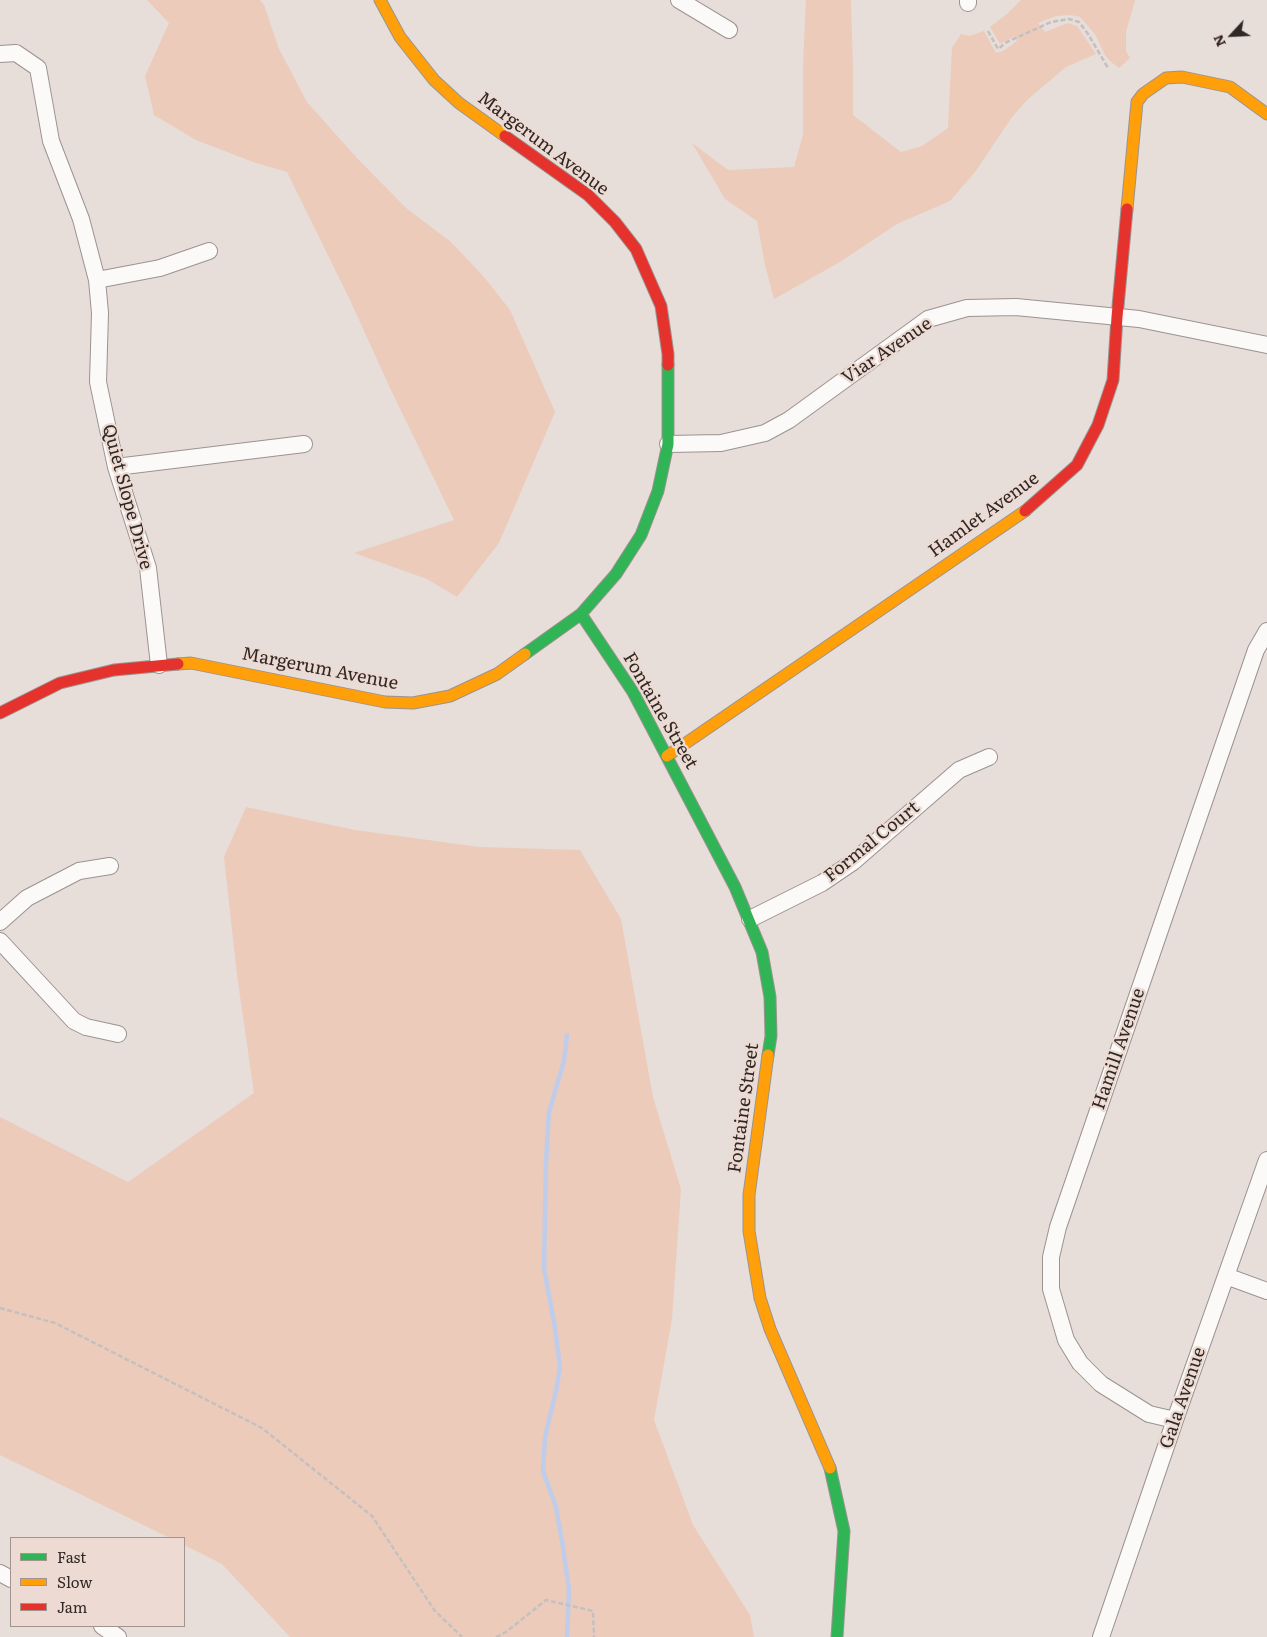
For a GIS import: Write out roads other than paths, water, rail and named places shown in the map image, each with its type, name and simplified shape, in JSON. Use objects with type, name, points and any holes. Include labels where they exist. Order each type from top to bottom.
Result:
[{"type":"street","name":"Margerum Avenue","points":[[0,712],[60,683],[114,670],[191,663],[385,702],[413,703],[450,696],[497,674],[581,614],[616,574],[641,535],[658,491],[668,444],[668,354],[661,306],[636,249],[615,222],[588,195],[459,103],[434,80],[400,37],[380,0]]},
{"type":"street","points":[[679,0],[729,30]]},
{"type":"street","name":"Quiet Slope Drive","points":[[0,54],[16,53],[38,68],[51,141],[81,219],[97,280],[100,313],[98,382],[116,467],[148,568],[159,665]]},
{"type":"street","name":"Hamlet Avenue","points":[[667,756],[1030,507],[1077,465],[1098,425],[1113,380],[1117,316],[1137,102],[1143,94],[1166,78],[1182,77],[1230,87],[1267,114]]},
{"type":"street","points":[[97,280],[160,268],[209,251]]},
{"type":"street","name":"Viar Avenue","points":[[668,444],[721,443],[764,434],[789,420],[928,319],[967,308],[1016,307],[1117,316],[1267,346]]},
{"type":"street","points":[[116,467],[304,444]]},
{"type":"street","name":"Fontaine Street","points":[[581,614],[633,692],[735,886],[762,952],[770,997],[771,1036],[749,1195],[749,1231],[760,1298],[770,1329],[830,1469],[844,1531],[837,1637]]},
{"type":"street","name":"Hamill Avenue","points":[[1175,1420],[1149,1414],[1101,1384],[1080,1364],[1066,1340],[1051,1289],[1051,1257],[1058,1227],[1253,660],[1267,630]]},
{"type":"street","name":"Formal Court","points":[[750,919],[822,883],[853,862],[959,770],[990,757]]},
{"type":"street","points":[[0,922],[27,898],[53,884],[79,871],[110,866]]},
{"type":"street","points":[[0,941],[74,1021],[86,1027],[118,1034]]},
{"type":"street","name":"Gala Avenue","points":[[1101,1637],[1267,1160]]},
{"type":"street","points":[[1226,1276],[1267,1291]]},
{"type":"street","points":[[103,1627],[118,1637]]},
{"type":"waterway","points":[[567,1035],[564,1061],[549,1112],[546,1162],[544,1268],[560,1367],[545,1437],[543,1471],[556,1507],[563,1547],[569,1590],[567,1637]]}]
